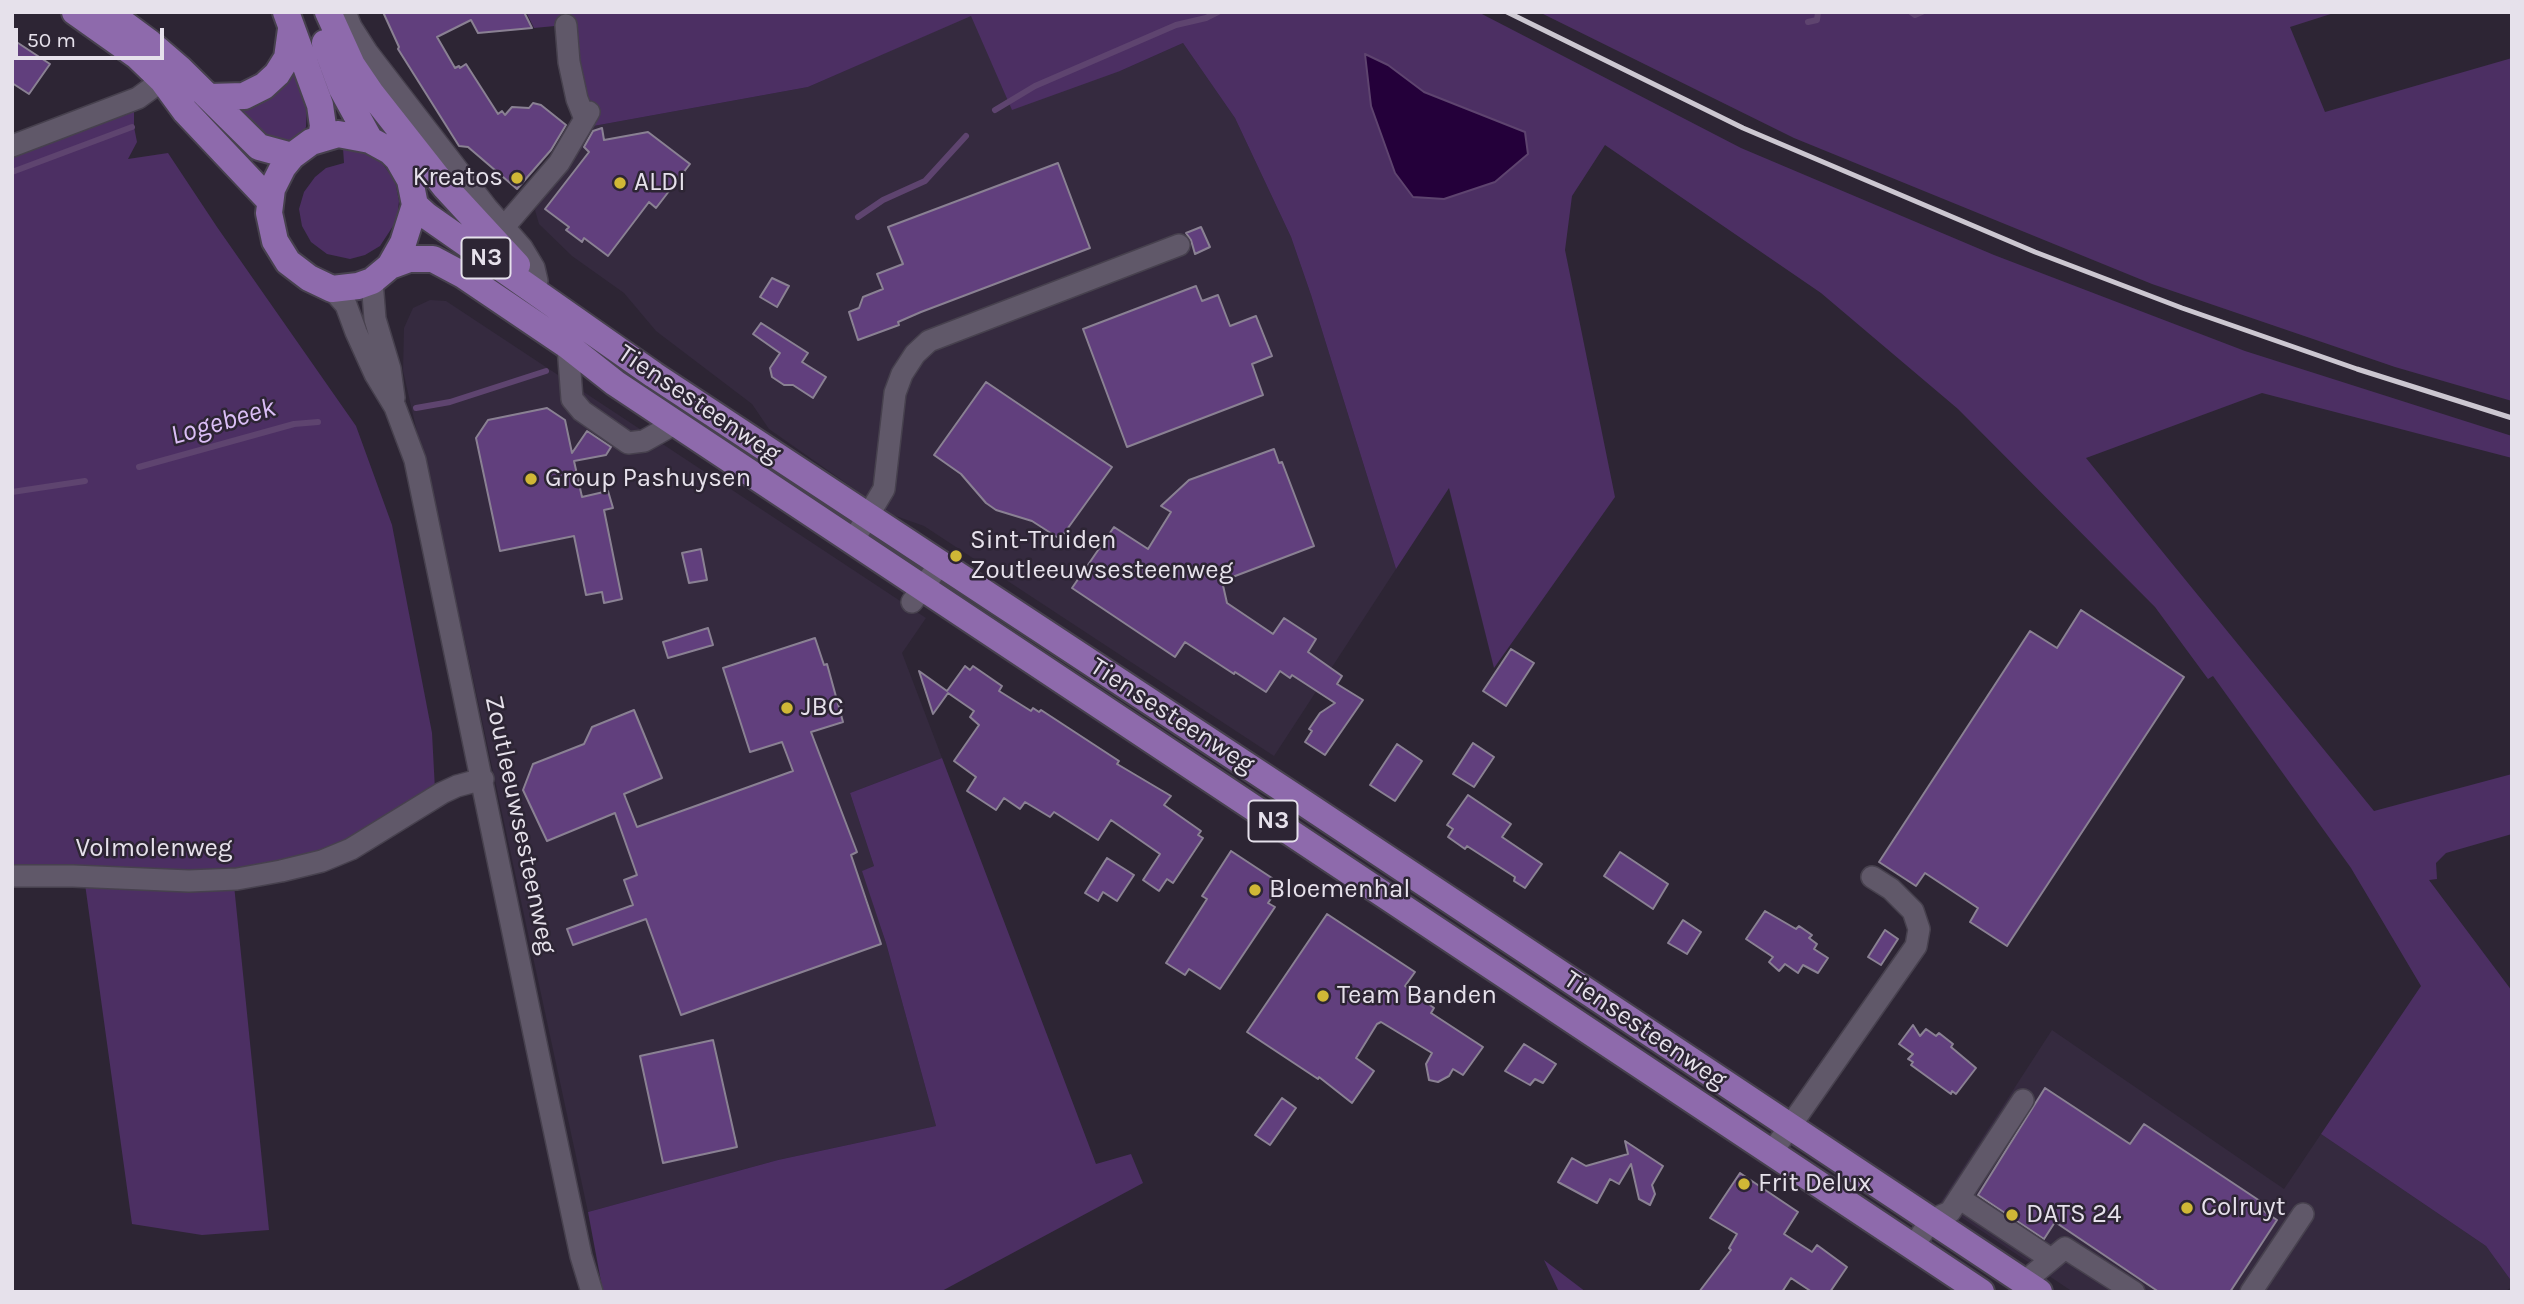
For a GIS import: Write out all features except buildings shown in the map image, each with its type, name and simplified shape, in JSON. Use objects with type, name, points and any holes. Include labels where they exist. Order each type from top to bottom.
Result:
[{"type":"main road","points":[[75,12],[137,56],[208,97],[259,147],[292,156]]},
{"type":"main road","points":[[108,12],[150,43],[171,74],[185,110],[270,201]]},
{"type":"main road","points":[[313,12],[342,89],[370,140]]},
{"type":"main road","points":[[328,12],[352,65],[371,93],[445,187],[490,238],[537,281],[561,308]]},
{"type":"main road","points":[[208,97],[244,96],[264,86],[277,74],[287,58],[288,21]]},
{"type":"main road","points":[[288,21],[320,105],[323,126],[321,137]]},
{"type":"main road","points":[[332,289],[309,278],[288,262],[275,241],[271,225],[270,201],[276,179],[292,156],[321,137],[338,134],[370,140],[381,145],[398,159],[410,180],[415,205],[403,243],[381,273]]},
{"type":"main road","name":"Tiensesteenweg","points":[[415,205],[514,278],[561,308],[654,375],[2031,1287]]},
{"type":"main road","name":"Tiensesteenweg","points":[[381,273],[409,259],[433,259],[463,275],[568,346],[596,369],[853,541],[918,595],[1772,1152],[1981,1292]]},
{"type":"main road","name":"N3","points":[[332,289],[358,286],[381,273]]},
{"type":"street","points":[[345,12],[367,52],[528,258],[537,281]]},
{"type":"street","points":[[504,227],[559,163],[587,116],[577,99],[569,62],[566,25]]},
{"type":"street","points":[[12,146],[138,98],[171,74]]},
{"type":"street","points":[[853,541],[884,489],[895,393],[902,373],[915,354],[929,341],[1179,245]]},
{"type":"street","name":"Zoutleeuwsesteenweg","points":[[381,273],[371,294],[375,319],[390,369],[395,407]]},
{"type":"street","name":"Zoutleeuwsesteenweg","points":[[332,289],[346,304],[375,374],[395,407],[415,460],[581,1256],[592,1292]]},
{"type":"street","points":[[568,346],[572,399],[582,411],[628,443],[643,442],[676,423]]},
{"type":"street","points":[[918,595],[940,564]]},
{"type":"street","name":"Volmolenweg","points":[[12,876],[189,881],[237,879],[281,872],[322,861],[351,849],[442,793],[483,779]]},
{"type":"street","points":[[1772,1152],[1916,946],[1919,929],[1913,911],[1891,889],[1872,877]]},
{"type":"street","points":[[1913,1247],[1931,1220],[1950,1212],[2023,1100]]},
{"type":"street","points":[[1959,1198],[2051,1259]]},
{"type":"street","points":[[2251,1292],[2303,1214]]},
{"type":"street","points":[[2031,1287],[2051,1259],[2065,1248],[2134,1292]]},
{"type":"street","name":"Zoutleeuwsesteenweg","points":[[581,1256],[582,1292]]},
{"type":"shaded area","points":[[526,12],[1478,12],[1741,148],[1994,255],[2245,351],[2512,436],[2512,458],[2262,393],[2086,458],[2374,811],[2512,774],[2512,834],[2446,853],[2436,863],[2437,879],[2429,880],[2512,991],[2512,1282],[2486,1246],[2321,1134],[2421,986],[2351,868],[2213,676],[2208,679],[2155,607],[1958,409],[1821,293],[1605,145],[1572,196],[1565,250],[1615,497],[1494,668],[1449,488],[1396,569],[1291,237],[1235,118],[1183,43],[1120,71],[1012,110],[971,16],[808,87],[588,127],[573,118],[555,26],[534,28]]},
{"type":"shaded area","points":[[1539,12],[2337,12],[2290,27],[2325,112],[2512,58],[2512,401],[2395,367],[2152,284],[1794,138]]},
{"type":"shaded area","points":[[971,15],[1120,71],[1183,43],[1235,118],[1291,237],[1396,569],[1274,756],[924,526],[890,514],[769,429],[752,404],[656,331],[624,293],[572,256],[539,224],[535,210],[588,127],[808,87]]},
{"type":"shaded area","points":[[1365,54],[1388,65],[1424,92],[1525,132],[1528,154],[1495,182],[1444,199],[1413,197],[1395,173],[1371,106]]},
{"type":"shaded area","points":[[293,69],[307,105],[306,127],[302,135],[292,142],[270,141],[233,106]]},
{"type":"shaded area","points":[[125,111],[134,112],[137,142],[128,159],[168,153],[356,426],[392,525],[432,733],[435,790],[337,846],[294,862],[219,877],[12,867],[12,151]]},
{"type":"shaded area","points":[[343,148],[364,152],[382,163],[395,181],[399,201],[397,220],[380,246],[365,255],[350,259],[327,254],[311,242],[302,226],[299,209],[304,192],[315,177],[326,168],[344,163]]},
{"type":"shaded area","points":[[430,300],[446,301],[926,618],[902,653],[942,758],[850,793],[874,866],[863,871],[886,943],[936,1126],[778,1160],[588,1212],[465,641],[403,371],[404,328],[413,308]]},
{"type":"shaded area","points":[[942,758],[1096,1164],[1131,1154],[1143,1183],[940,1292],[603,1292],[588,1212],[778,1160],[936,1126],[886,943],[862,871],[874,866],[850,793]]},
{"type":"shaded area","points":[[85,884],[234,885],[269,1230],[202,1235],[132,1224]]},
{"type":"shaded area","points":[[2052,1030],[2284,1189],[2321,1134],[2486,1246],[2512,1282],[2512,1287],[2504,1292],[2073,1292],[1940,1203]]},
{"type":"shaded area","points":[[1544,1260],[1586,1292],[1559,1292]]},
{"type":"waterway","name":"Logebeek","points":[[995,110],[1035,86],[1176,25],[1206,18],[1218,12]]},
{"type":"waterway","points":[[1808,22],[1817,20],[1818,12]]},
{"type":"waterway","points":[[1911,12],[1915,15],[1922,12]]},
{"type":"waterway","points":[[12,172],[132,127]]},
{"type":"waterway","name":"Logebeek","points":[[858,217],[883,200],[925,181],[966,136]]},
{"type":"waterway","name":"Logebeek","points":[[416,408],[450,402],[546,371]]},
{"type":"waterway","name":"Logebeek","points":[[139,467],[294,424],[318,422]]},
{"type":"waterway","name":"Logebeek","points":[[12,492],[85,481]]},
{"type":"railway","points":[[1507,12],[1743,128],[2035,252],[2182,308],[2357,369],[2512,418]]},
{"type":"place","name":"Kreatos","points":[[517,178]]},
{"type":"place","name":"ALDI","points":[[620,183]]},
{"type":"place","name":"Group Pashuysen","points":[[531,479]]},
{"type":"place","name":"Sint-Truiden Zoutleeuwsesteenweg","points":[[956,556]]},
{"type":"place","name":"JBC","points":[[787,708]]},
{"type":"place","name":"Bloemenhal","points":[[1255,890]]},
{"type":"place","name":"Team Banden","points":[[1323,996]]},
{"type":"place","name":"Frit Delux","points":[[1744,1184]]},
{"type":"place","name":"Colruyt","points":[[2187,1208]]},
{"type":"place","name":"DATS 24","points":[[2012,1215]]}]
